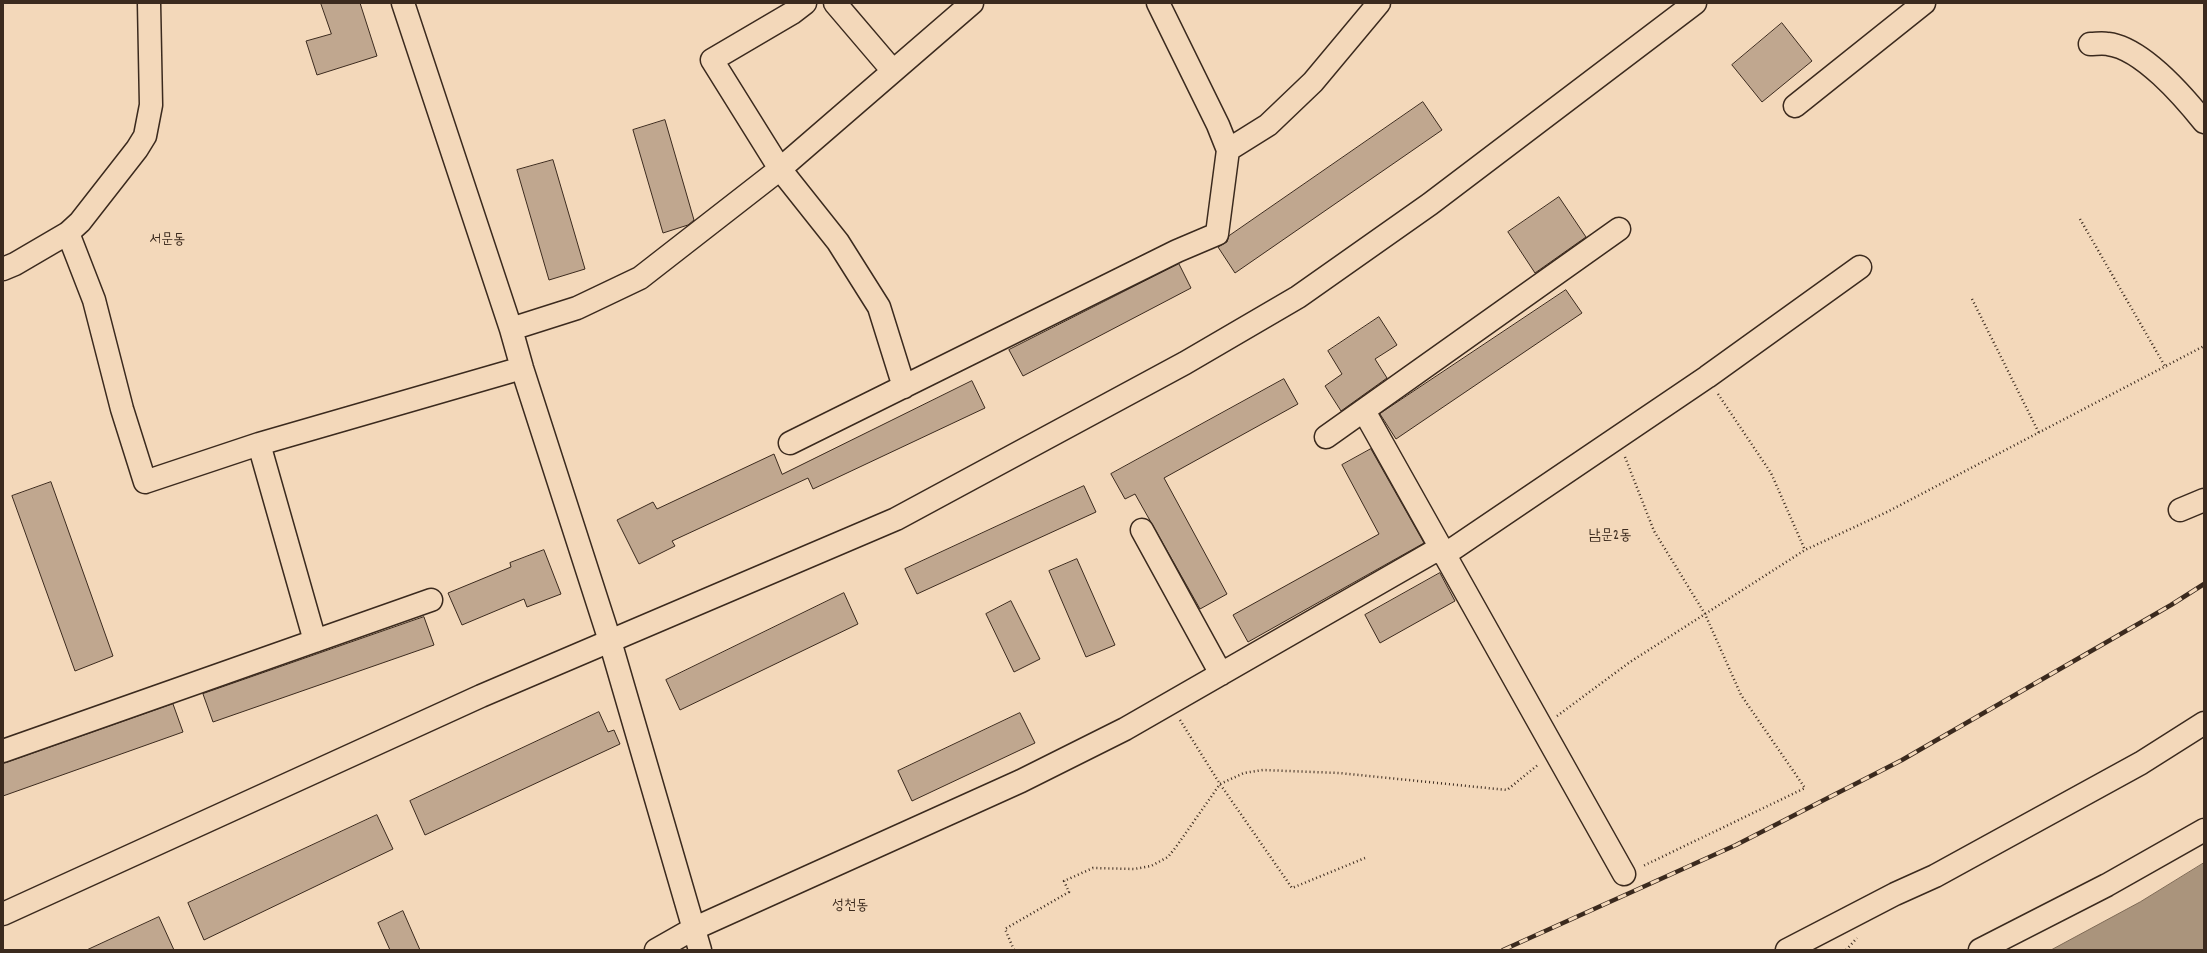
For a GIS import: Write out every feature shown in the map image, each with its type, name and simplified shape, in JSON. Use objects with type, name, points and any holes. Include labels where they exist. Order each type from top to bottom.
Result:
[{"type":"street","points":[[3,269],[15,264],[68,233],[92,208],[145,136],[151,105],[149,3]]},
{"type":"street","points":[[403,3],[511,329],[522,368],[610,641],[700,950]]},
{"type":"street","points":[[804,3],[792,13],[712,60],[780,170],[838,242],[879,307],[904,386]]},
{"type":"street","points":[[835,3],[893,71]]},
{"type":"street","points":[[511,329],[577,308],[640,278],[780,170],[972,3]]},
{"type":"street","points":[[790,443],[1170,254],[1217,234],[1228,150],[1218,125],[1158,3]]},
{"type":"street","points":[[1228,150],[1268,125],[1313,82],[1380,3]]},
{"type":"street","points":[[3,914],[481,696],[896,519],[1251,325],[1298,297],[1430,204],[1695,3]]},
{"type":"street","points":[[1794,106],[1924,3]]},
{"type":"street","points":[[2090,44],[2110,44],[2137,55],[2176,89],[2204,122]]},
{"type":"street","points":[[1326,437],[1619,228]]},
{"type":"street","points":[[68,233],[94,300],[122,408],[145,482],[259,444],[522,368]]},
{"type":"street","points":[[656,950],[693,930],[1020,781],[1125,729],[1442,551],[1707,376],[1860,267]]},
{"type":"street","points":[[1364,411],[1624,874]]},
{"type":"street","points":[[259,444],[315,641]]},
{"type":"street","points":[[2180,510],[2204,500]]},
{"type":"street","points":[[1142,530],[1221,674]]},
{"type":"street","points":[[3,751],[431,600]]},
{"type":"street","points":[[1787,950],[1895,894],[1935,876],[2141,763],[2204,723]]},
{"type":"street","points":[[1980,950],[2108,885],[2204,830]]},
{"type":"path","points":[[2080,219],[2166,368]]},
{"type":"path","points":[[1972,299],[2039,433]]},
{"type":"path","points":[[1542,727],[1630,662],[1805,550],[1887,512],[2166,368],[2204,346]]},
{"type":"path","points":[[1707,376],[1771,473],[1805,550]]},
{"type":"path","points":[[1615,438],[1628,463],[1654,531],[1705,614],[1741,695],[1805,788],[1624,874]]},
{"type":"path","points":[[1170,703],[1220,784],[1292,888],[1365,858]]},
{"type":"path","points":[[1014,950],[1005,929],[1069,892],[1064,881],[1093,868],[1144,868],[1157,864],[1168,857],[1176,847],[1220,784],[1244,773],[1263,770],[1354,774],[1507,790],[1556,751]]},
{"type":"shaded area","points":[[2204,863],[2204,950],[2051,950],[2140,902]]},
{"type":"building","points":[[321,3],[360,3],[377,56],[317,75],[306,41],[331,34]]},
{"type":"building","points":[[1782,23],[1812,61],[1762,102],[1732,65]]},
{"type":"building","points":[[1423,102],[1442,130],[1235,273],[1218,247],[1227,242],[1229,236]]},
{"type":"building","points":[[665,120],[694,220],[688,225],[663,233],[633,130]]},
{"type":"building","points":[[553,160],[585,269],[549,280],[517,170]]},
{"type":"building","points":[[1559,197],[1586,237],[1535,273],[1508,232]]},
{"type":"building","points":[[1179,264],[1191,288],[1023,376],[1009,350]]},
{"type":"building","points":[[1566,290],[1582,313],[1396,439],[1380,414]]},
{"type":"building","points":[[1379,317],[1397,345],[1375,359],[1387,378],[1341,411],[1325,386],[1342,374],[1328,351]]},
{"type":"building","points":[[1284,379],[1298,404],[1164,478],[1227,594],[1200,609],[1135,494],[1125,499],[1111,474]]},
{"type":"building","points":[[972,381],[985,408],[813,489],[808,478],[672,541],[675,546],[639,564],[617,520],[653,502],[657,509],[774,454],[782,474]]},
{"type":"building","points":[[1371,449],[1424,543],[1248,642],[1233,615],[1379,534],[1342,465]]},
{"type":"building","points":[[51,482],[113,656],[75,671],[12,496]]},
{"type":"building","points":[[1084,486],[1096,512],[917,594],[905,569]]},
{"type":"building","points":[[544,550],[561,594],[527,607],[524,599],[462,625],[448,593],[511,567],[510,563]]},
{"type":"building","points":[[1077,559],[1115,645],[1086,657],[1049,571]]},
{"type":"building","points":[[1440,573],[1455,601],[1380,643],[1365,615]]},
{"type":"building","points":[[844,593],[858,624],[680,710],[666,680]]},
{"type":"building","points":[[1011,601],[1040,659],[1014,672],[986,614]]},
{"type":"building","points":[[424,617],[434,645],[213,722],[203,694]]},
{"type":"building","points":[[173,704],[183,732],[3,796],[3,764]]},
{"type":"building","points":[[599,712],[608,732],[614,730],[620,744],[425,835],[410,801]]},
{"type":"building","points":[[1020,713],[1035,743],[912,801],[898,771]]},
{"type":"building","points":[[377,815],[393,849],[204,940],[188,903]]},
{"type":"building","points":[[403,911],[420,950],[390,950],[378,923]]},
{"type":"building","points":[[159,917],[174,950],[87,950]]},
{"type":"railway","points":[[1503,950],[1736,845],[1902,760],[2171,605],[2204,584]]},
{"type":"district","name":"서문동","points":[[167,241]]},
{"type":"district","name":"남문2동","points":[[1610,537]]},
{"type":"district","name":"성천동","points":[[850,907]]}]
